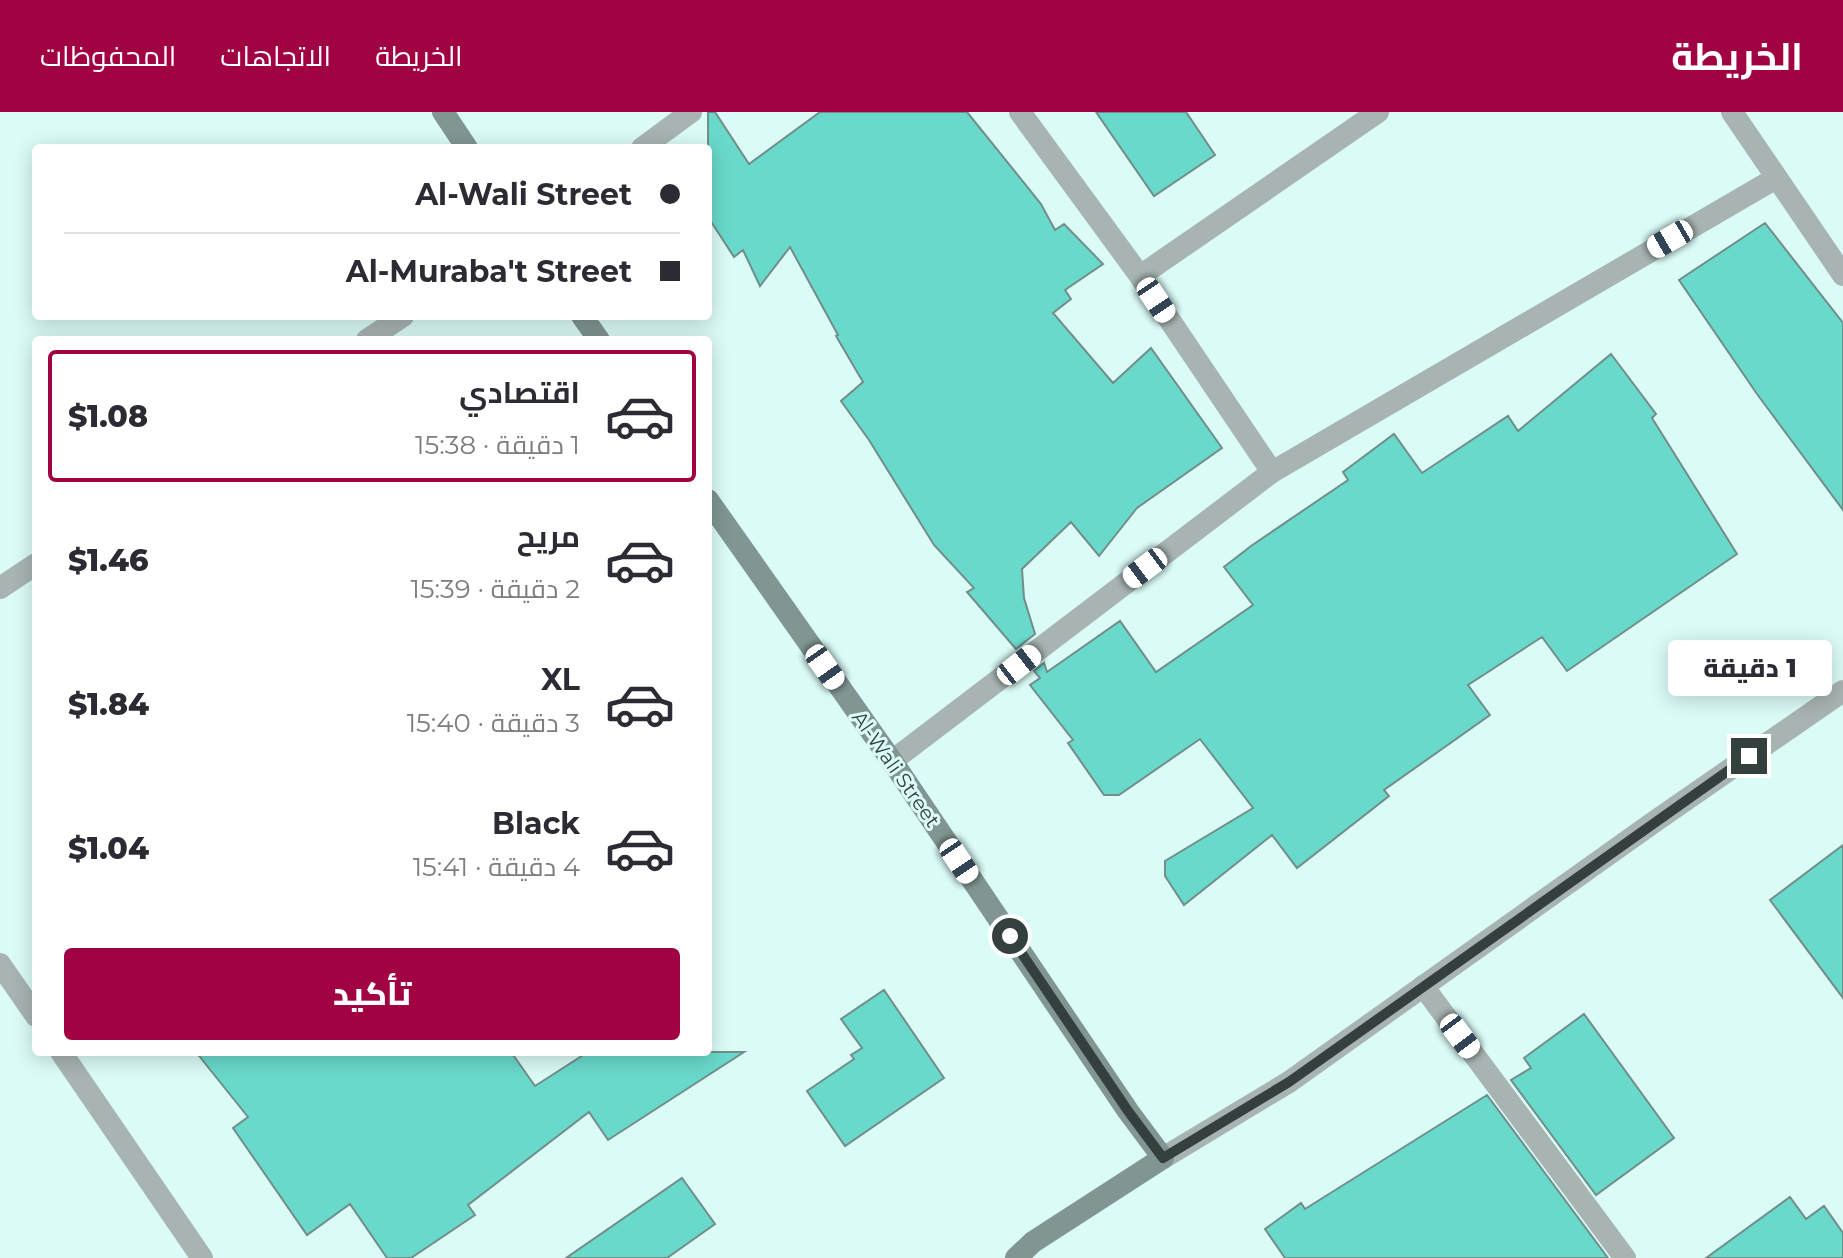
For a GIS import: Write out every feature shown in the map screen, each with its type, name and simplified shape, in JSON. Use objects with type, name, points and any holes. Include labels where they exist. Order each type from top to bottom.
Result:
[{"type":"main road","points":[[443,112],[464,144]]},
{"type":"main road","name":"Al-Wali Street","points":[[712,506],[892,761],[1128,1111],[1163,1158]]},
{"type":"main road","points":[[1016,1258],[1033,1242],[1163,1158]]},
{"type":"street","points":[[647,144],[691,112]]},
{"type":"street","points":[[1020,112],[1140,276],[1272,472]]},
{"type":"street","points":[[1140,276],[1378,112]]},
{"type":"street","points":[[1732,112],[1843,275]]},
{"type":"street","points":[[892,761],[1272,472],[1776,178]]},
{"type":"street","points":[[373,336],[397,320]]},
{"type":"street","points":[[0,588],[32,567]]},
{"type":"street","points":[[1163,1158],[1289,1082],[1843,691]]},
{"type":"street","points":[[0,964],[32,1010]]},
{"type":"street","points":[[1423,986],[1625,1258]]},
{"type":"street","points":[[64,1056],[202,1258]]},
{"type":"building","points":[[708,112],[715,112],[749,164],[820,112],[967,112],[1041,204],[1055,230],[1064,224],[1103,264],[1065,290],[1071,299],[1053,313],[1113,383],[1151,348],[1222,448],[1137,508],[1099,556],[1071,522],[1022,569],[1024,598],[1035,634],[1016,649],[967,592],[974,588],[934,545],[841,401],[863,382],[790,247],[760,286],[743,250],[734,257],[712,223],[712,144],[708,144]]},
{"type":"building","points":[[1096,112],[1186,112],[1215,155],[1154,196]]},
{"type":"building","points":[[1765,223],[1843,323],[1843,510],[1757,394],[1679,280]]},
{"type":"building","points":[[1611,354],[1656,414],[1652,418],[1737,554],[1567,671],[1542,637],[1468,685],[1490,715],[1384,790],[1389,796],[1297,868],[1272,835],[1184,905],[1165,876],[1165,861],[1253,808],[1200,739],[1119,795],[1104,795],[1068,743],[1073,740],[1030,685],[1040,678],[1034,671],[1044,663],[1047,672],[1120,621],[1156,672],[1253,605],[1224,567],[1348,480],[1343,472],[1394,434],[1422,473],[1508,416],[1518,431]]},
{"type":"building","points":[[1843,845],[1843,998],[1770,900]]},
{"type":"building","points":[[884,990],[944,1078],[845,1146],[807,1091],[854,1059],[851,1055],[862,1048],[841,1019]]},
{"type":"building","points":[[1584,1014],[1674,1138],[1596,1195],[1511,1080],[1531,1068],[1524,1058]]},
{"type":"building","points":[[712,1052],[744,1052],[608,1140],[589,1112],[468,1205],[475,1215],[411,1258],[387,1258],[350,1204],[307,1235],[233,1128],[248,1117],[199,1056],[514,1056],[535,1086],[582,1056],[712,1056]]},
{"type":"building","points":[[1487,1095],[1608,1258],[1285,1258],[1265,1229],[1301,1203],[1305,1209]]},
{"type":"building","points":[[682,1178],[715,1224],[667,1258],[566,1258]]},
{"type":"building","points":[[1790,1197],[1806,1219],[1824,1206],[1843,1233],[1843,1258],[1706,1258]]},
{"type":"route","points":[[1010,936],[1163,1158],[1289,1082],[1749,756]]}]
